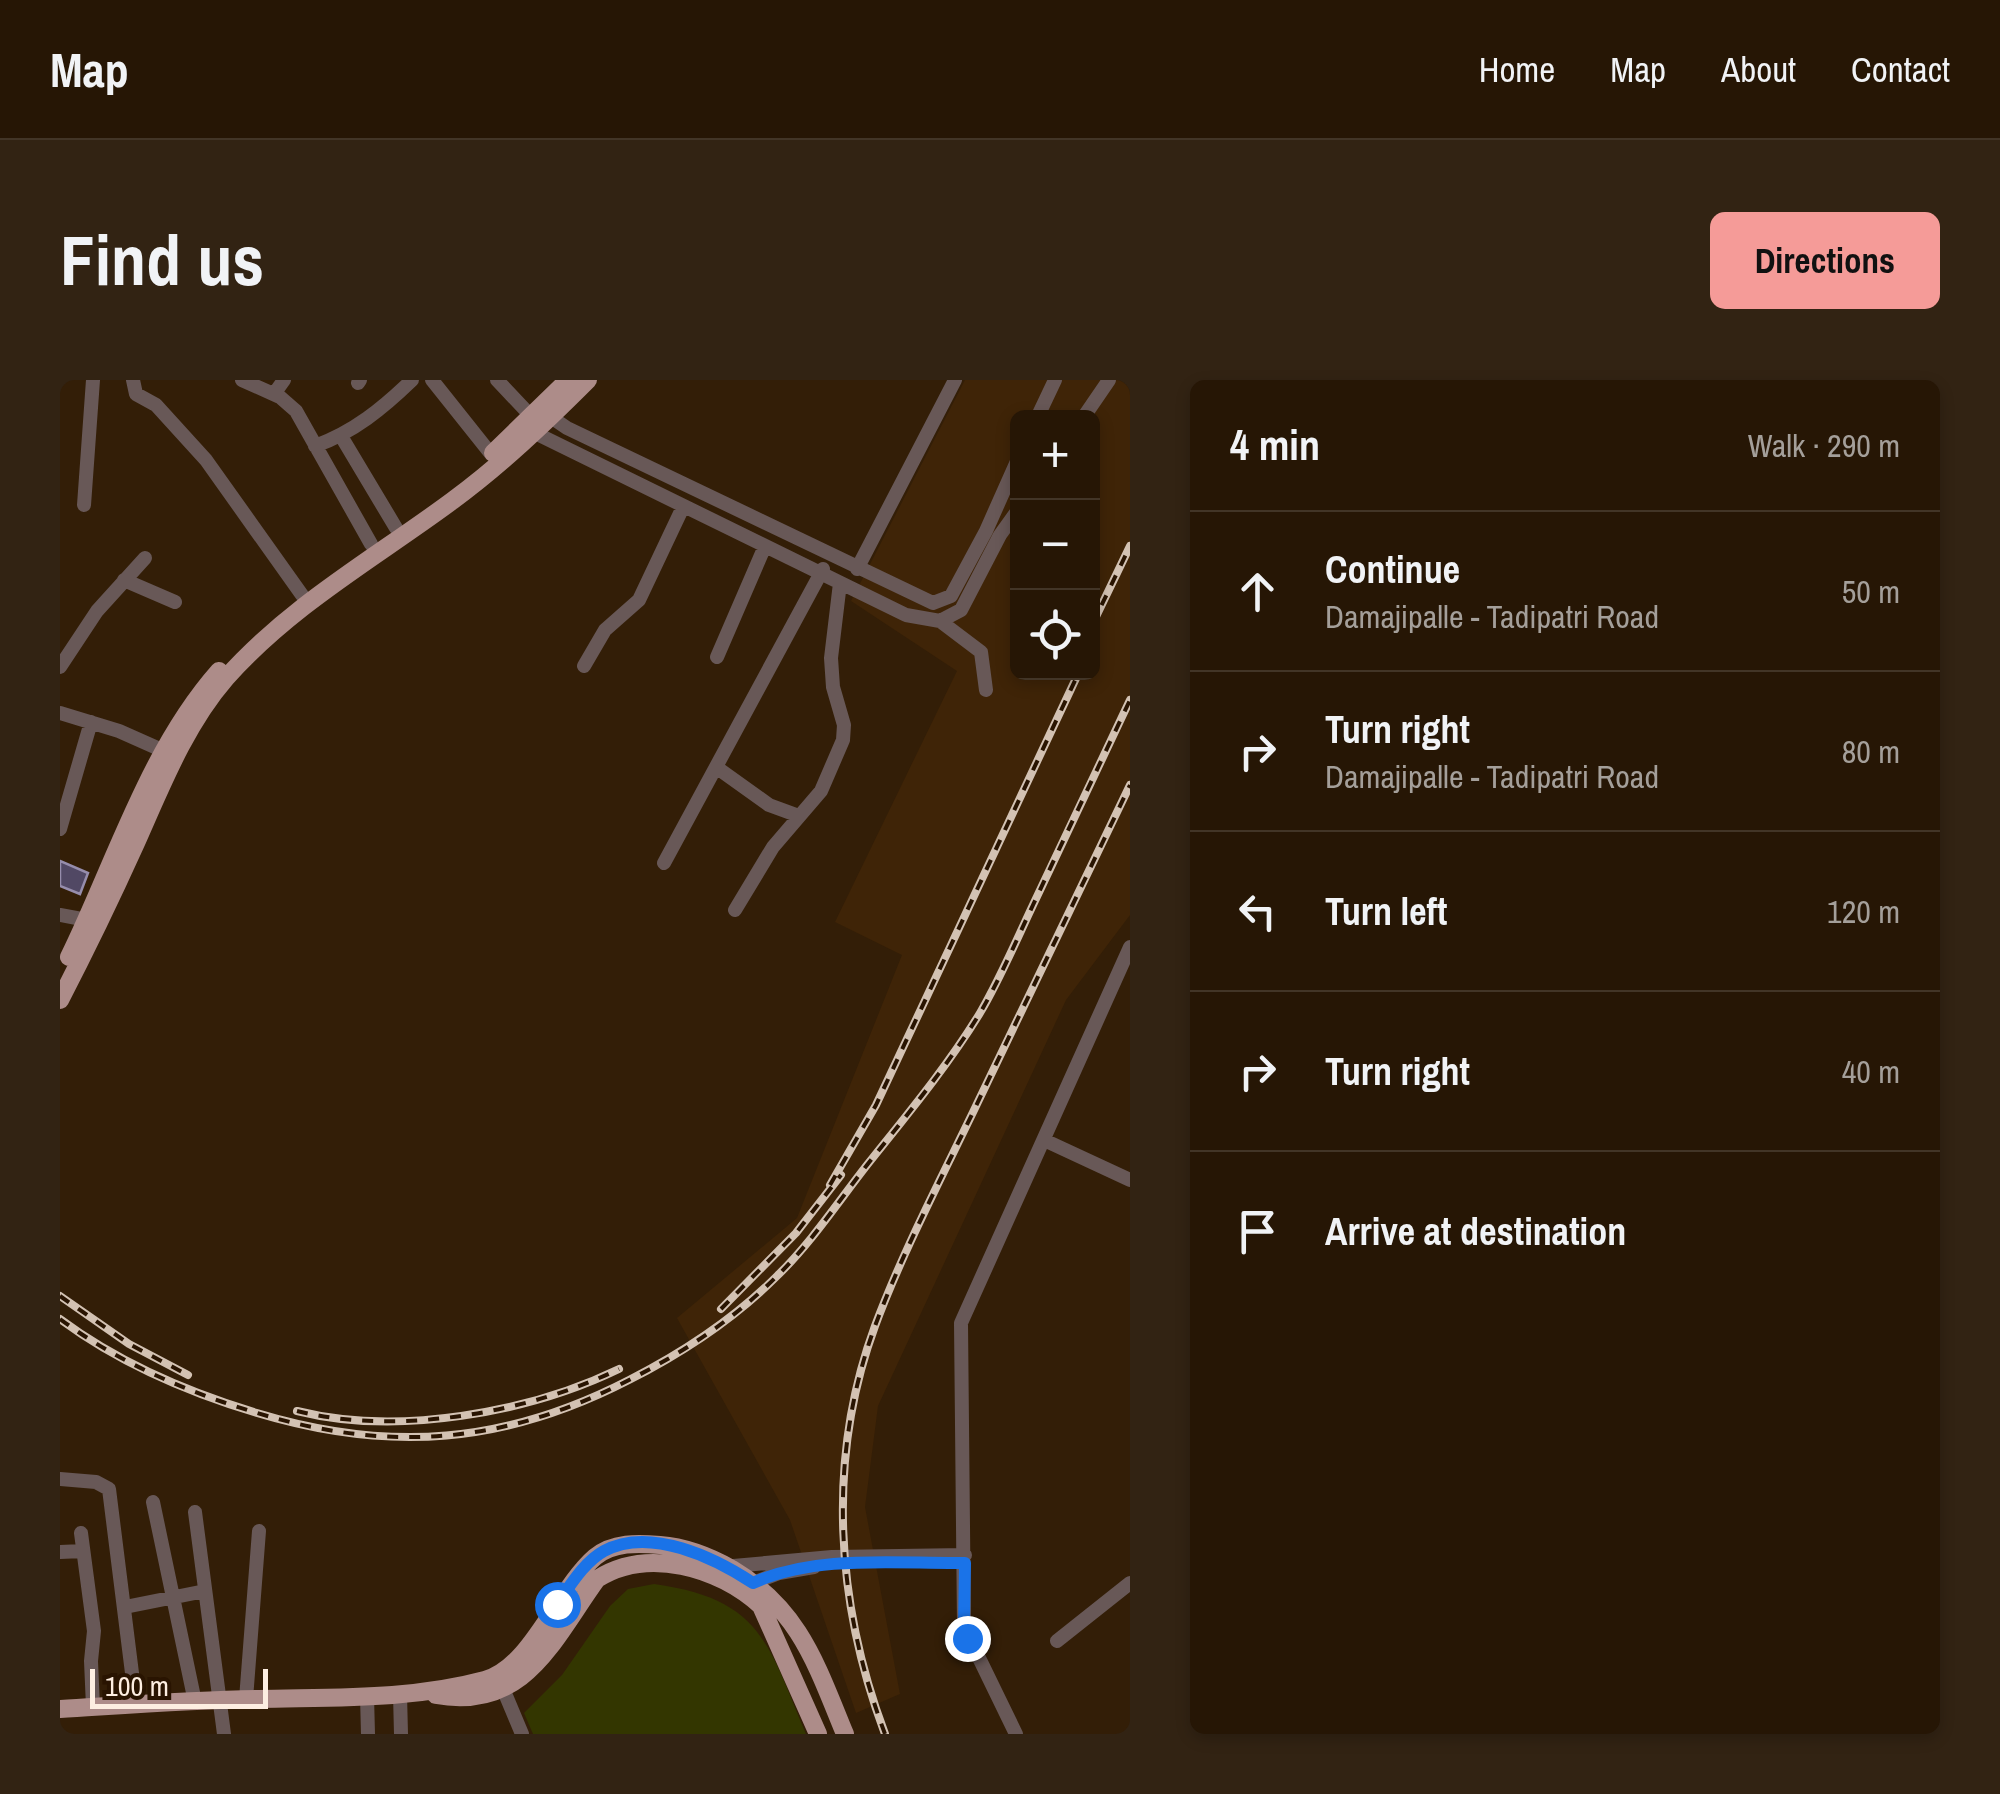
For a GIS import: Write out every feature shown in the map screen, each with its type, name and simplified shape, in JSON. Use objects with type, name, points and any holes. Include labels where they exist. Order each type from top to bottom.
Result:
[{"type":"main road","points":[[60,975],[164,751],[204,687],[230,658],[302,595],[588,380]]},
{"type":"main road","points":[[60,1000],[100,924],[186,737],[222,683],[294,614],[454,500],[535,420],[563,382]]},
{"type":"main road","points":[[423,1693],[488,1679],[509,1667],[579,1576],[604,1551],[628,1544],[671,1546],[716,1570],[761,1606],[818,1734]]},
{"type":"main road","points":[[60,1709],[423,1693],[474,1698],[504,1691],[534,1666],[596,1579],[610,1570],[650,1562],[716,1570],[753,1583],[784,1610],[803,1637],[845,1734]]},
{"type":"street","points":[[84,505],[93,380]]},
{"type":"street","points":[[134,380],[136,394],[164,412],[211,466],[302,595]]},
{"type":"street","points":[[242,380],[274,394],[296,410],[372,544]]},
{"type":"street","points":[[274,394],[284,380]]},
{"type":"street","points":[[316,446],[341,436],[382,409],[412,380]]},
{"type":"street","points":[[432,380],[491,454]]},
{"type":"street","points":[[497,380],[535,420],[682,507],[906,615],[940,622],[982,652],[986,690]]},
{"type":"street","points":[[857,569],[954,380]]},
{"type":"street","points":[[1041,410],[1055,380]]},
{"type":"street","points":[[1088,410],[1109,380]]},
{"type":"street","points":[[535,420],[566,428],[933,603],[951,596],[1010,477]]},
{"type":"street","points":[[341,436],[396,528]]},
{"type":"street","points":[[584,666],[605,630],[638,600],[682,507]]},
{"type":"street","points":[[722,526],[731,508]]},
{"type":"street","points":[[940,622],[962,610],[1010,521]]},
{"type":"street","points":[[717,657],[765,546]]},
{"type":"street","points":[[664,863],[830,556]]},
{"type":"street","points":[[60,667],[93,617],[145,558]]},
{"type":"street","points":[[124,580],[175,602]]},
{"type":"street","points":[[735,910],[773,846],[821,791],[845,732],[831,658],[840,583]]},
{"type":"street","points":[[933,603],[940,622]]},
{"type":"street","points":[[60,713],[164,751]]},
{"type":"street","points":[[60,829],[92,722]]},
{"type":"street","points":[[716,767],[769,805],[799,816]]},
{"type":"street","points":[[60,915],[87,920]]},
{"type":"street","points":[[1016,1734],[965,1632],[961,1323],[1130,947]]},
{"type":"street","points":[[1044,1140],[1130,1180]]},
{"type":"street","points":[[60,1478],[96,1482],[109,1489],[136,1705]]},
{"type":"street","points":[[153,1502],[195,1702]]},
{"type":"street","points":[[195,1512],[224,1734]]},
{"type":"street","points":[[246,1699],[259,1531]]},
{"type":"street","points":[[81,1533],[94,1631],[93,1707]]},
{"type":"street","points":[[60,1552],[84,1551]]},
{"type":"street","points":[[716,1570],[832,1557],[965,1559]]},
{"type":"street","points":[[753,1583],[778,1573],[825,1566],[965,1559]]},
{"type":"street","points":[[1057,1641],[1130,1584]]},
{"type":"street","points":[[125,1607],[206,1592]]},
{"type":"street","points":[[504,1691],[522,1734]]},
{"type":"street","points":[[400,1694],[401,1734]]},
{"type":"street","points":[[367,1696],[368,1734]]},
{"type":"shaded area","points":[[965,380],[1130,380],[1130,915],[1066,1000],[878,1406],[865,1507],[900,1694],[856,1713],[790,1520],[677,1318],[797,1218],[902,955],[835,922],[957,671],[851,601]]},
{"type":"shaded area","points":[[654,1584],[718,1601],[757,1631],[782,1675],[806,1734],[533,1734],[524,1713],[562,1675],[610,1606],[628,1589]]},
{"type":"building","points":[[60,861],[88,873],[80,894],[60,886]]},
{"type":"railway","points":[[1100,608],[1130,546]]},
{"type":"railway","points":[[830,1185],[876,1105],[1075,680]]},
{"type":"railway","points":[[60,1319],[130,1363],[231,1405],[306,1426],[400,1437],[446,1436],[537,1418],[583,1401],[669,1358],[725,1321],[789,1263],[954,1053],[1001,973],[1130,700]]},
{"type":"railway","points":[[885,1734],[856,1634],[843,1531],[849,1428],[859,1376],[910,1243],[1130,785]]},
{"type":"railway","points":[[721,1309],[796,1233],[841,1175]]},
{"type":"railway","points":[[60,1296],[129,1344],[188,1375]]},
{"type":"railway","points":[[297,1411],[377,1421],[461,1416],[544,1398],[619,1369]]},
{"type":"route","points":[[557,1604],[594,1558],[628,1544],[687,1549],[753,1583],[778,1573],[825,1566],[965,1563],[967,1638]]}]
